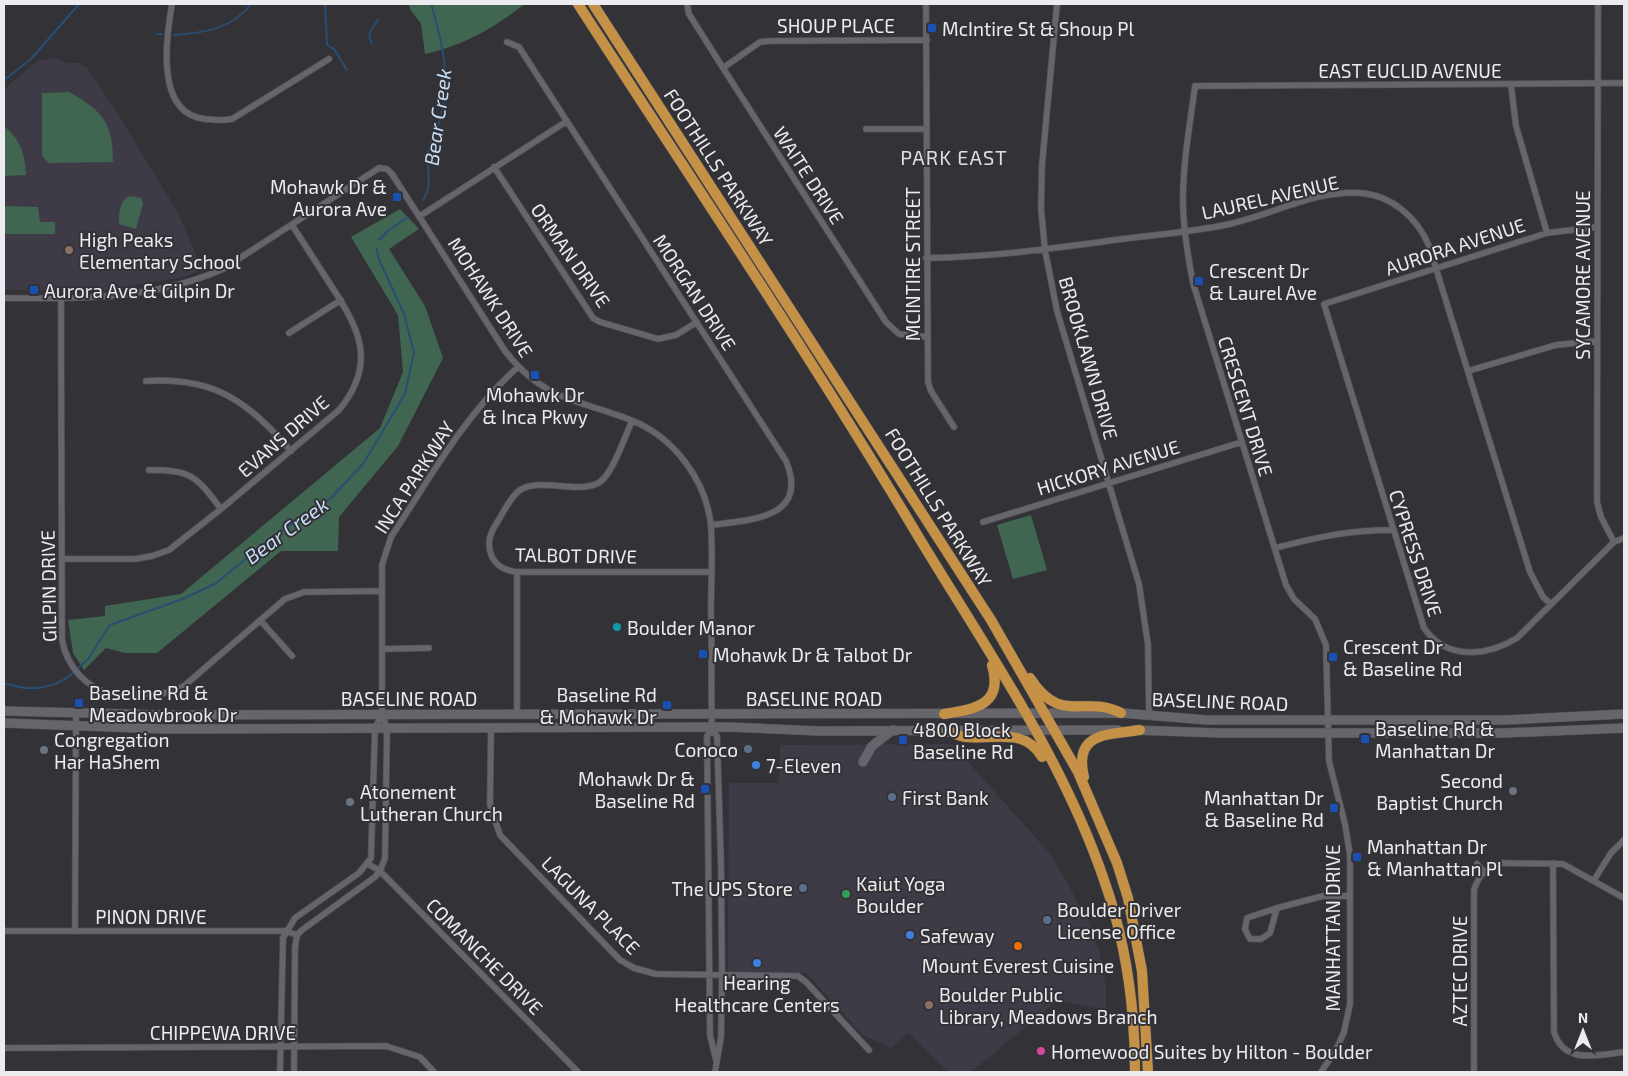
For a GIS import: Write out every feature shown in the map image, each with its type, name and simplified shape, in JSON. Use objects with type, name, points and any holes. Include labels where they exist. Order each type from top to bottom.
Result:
[{"type":"highway","name":"FOOTHILLS PARKWAY","points":[[578,4],[885,479],[1035,730],[1077,813],[1102,874],[1118,928],[1131,994],[1135,1072]]},
{"type":"highway","name":"FOOTHILLS PARKWAY","points":[[593,4],[991,620],[1088,792],[1118,863],[1132,917],[1143,988],[1148,1072]]},
{"type":"highway","points":[[991,620],[999,628],[1032,681],[1048,699],[1064,707],[1110,708],[1121,713]]},
{"type":"highway","points":[[944,714],[966,710],[985,703],[994,693],[995,677],[983,644]]},
{"type":"highway","points":[[1088,792],[1082,762],[1083,752],[1088,743],[1100,736],[1140,730]]},
{"type":"highway","points":[[947,731],[964,737],[1017,738],[1031,742],[1044,761],[1062,796],[1077,813]]},
{"type":"main road","name":"BASELINE ROAD","points":[[4,711],[166,715],[1026,715],[1121,713],[1188,720],[1505,720],[1624,714]]},
{"type":"main road","name":"BASELINE ROAD","points":[[4,724],[164,728],[712,729],[818,731],[1140,730],[1220,733],[1503,733],[1624,728]]},
{"type":"main road","points":[[863,762],[872,746],[893,730]]},
{"type":"street","points":[[172,4],[167,49],[168,84],[182,108],[196,117],[218,121],[232,119],[329,59]]},
{"type":"street","name":"WAITE DRIVE","points":[[688,4],[690,14],[722,68],[886,322],[898,334],[927,337]]},
{"type":"street","name":"MCINTIRE STREET","points":[[926,4],[928,382],[931,392],[954,427]]},
{"type":"street","name":"BROOKLAWN DRIVE","points":[[1057,4],[1042,165],[1041,208],[1045,250],[1057,310],[1139,584],[1148,645],[1149,716]]},
{"type":"street","name":"SYCAMORE AVENUE","points":[[1598,4],[1596,227],[1597,502],[1601,517],[1614,542]]},
{"type":"street","name":"SHOUP PLACE","points":[[722,68],[760,42],[769,40],[927,40]]},
{"type":"street","name":"MORGAN DRIVE","points":[[507,42],[519,48],[786,461],[791,479],[787,498],[772,514],[764,518],[710,526]]},
{"type":"street","name":"EAST EUCLID AVENUE","points":[[1195,86],[1624,83]]},
{"type":"street","points":[[1511,85],[1516,126],[1548,232]]},
{"type":"street","name":"CRESCENT DRIVE","points":[[1195,86],[1184,176],[1185,231],[1193,283],[1289,591],[1315,619],[1326,645],[1328,720]]},
{"type":"street","points":[[4,298],[119,296],[195,281],[222,269],[378,168],[387,170],[392,174],[420,216],[567,121]]},
{"type":"street","points":[[866,129],[927,129]]},
{"type":"street","name":"ORMAN DRIVE","points":[[494,167],[593,318],[600,322],[658,339],[676,336],[697,322]]},
{"type":"street","name":"LAUREL AVENUE","points":[[926,258],[1004,255],[1185,231],[1242,221],[1295,203],[1320,197],[1361,193],[1377,196],[1392,203],[1417,224],[1426,238],[1530,572],[1539,591],[1551,604]]},
{"type":"street","name":"MOHAWK DRIVE","points":[[420,216],[518,367],[545,390],[560,397],[632,421],[655,434],[685,462],[702,492],[710,526],[712,729]]},
{"type":"street","name":"EVANS DRIVE","points":[[62,559],[135,559],[169,550],[291,451],[339,410],[348,399],[359,375],[361,355],[359,335],[341,300],[292,225]]},
{"type":"street","name":"AURORA AVENUE","points":[[1324,304],[1548,232],[1596,227]]},
{"type":"street","name":"GILPIN DRIVE","points":[[61,298],[62,640],[65,654],[72,666],[91,685],[113,694],[166,694],[184,686],[285,599],[304,592],[382,591]]},
{"type":"street","points":[[289,333],[341,300]]},
{"type":"street","name":"CYPRESS DRIVE","points":[[1324,304],[1424,628],[1430,637],[1446,648],[1459,652],[1489,651],[1506,645],[1517,638],[1614,542],[1624,538]]},
{"type":"street","points":[[1468,371],[1556,344],[1597,341]]},
{"type":"street","name":"INCA PARKWAY","points":[[380,871],[385,850],[387,728],[382,714],[382,565],[391,537],[471,416],[488,396],[518,367]]},
{"type":"street","points":[[146,381],[181,381],[222,392],[253,410],[291,451]]},
{"type":"street","name":"TALBOT DRIVE","points":[[632,421],[603,484],[527,487],[514,495],[494,527],[489,542],[490,550],[500,566],[517,572],[711,572]]},
{"type":"street","name":"HICKORY AVENUE","points":[[983,522],[1242,442]]},
{"type":"street","points":[[148,470],[173,470],[193,477],[201,483],[221,509]]},
{"type":"street","points":[[1275,548],[1328,534],[1393,530]]},
{"type":"street","points":[[517,572],[517,714]]},
{"type":"street","points":[[260,620],[292,656]]},
{"type":"street","points":[[382,649],[429,648]]},
{"type":"street","points":[[75,931],[76,712]]},
{"type":"street","name":"INCA PARKWAY","points":[[368,864],[372,849],[375,728],[382,714]]},
{"type":"street","name":"MANHATTAN DRIVE","points":[[1322,1072],[1336,1050],[1349,1014],[1350,896],[1348,836],[1331,771],[1328,720]]},
{"type":"street","name":"LAGUNA PLACE","points":[[491,728],[490,805],[500,835],[620,960],[645,972],[798,976],[806,982],[868,1050]]},
{"type":"street","points":[[716,1060],[710,1035],[709,974],[707,736],[712,729],[717,739],[722,864],[721,1036],[716,1060],[716,1072]]},
{"type":"street","points":[[1594,880],[1611,853],[1624,840]]},
{"type":"street","points":[[1477,864],[1484,872],[1495,865],[1503,863],[1553,863],[1573,868],[1624,898]]},
{"type":"street","points":[[1553,863],[1554,1032],[1556,1039],[1563,1049],[1577,1056],[1624,1052]]},
{"type":"street","points":[[280,1072],[281,945],[286,931],[295,918],[359,873],[368,864]]},
{"type":"street","name":"COMANCHE DRIVE","points":[[368,864],[380,871],[578,1072]]},
{"type":"street","points":[[294,1072],[295,947],[297,935],[380,871]]},
{"type":"street","name":"AZTEC DRIVE","points":[[1474,1072],[1474,890],[1484,872]]},
{"type":"street","points":[[1277,908],[1270,934],[1261,939],[1250,939],[1245,929],[1247,918],[1277,908],[1323,896],[1350,896]]},
{"type":"street","name":"PINON DRIVE","points":[[4,931],[286,931],[297,935]]},
{"type":"street","name":"CHIPPEWA DRIVE","points":[[4,1048],[386,1046],[420,1057],[434,1072]]},
{"type":"shaded area","points":[[56,58],[67,63],[79,63],[87,68],[118,114],[177,211],[202,270],[184,277],[107,290],[4,290],[4,89],[39,60]]},
{"type":"shaded area","points":[[952,744],[1052,856],[1089,922],[1100,954],[1106,988],[1106,1010],[1057,1001],[971,1072],[948,1072],[909,1033],[891,1048],[863,1035],[806,973],[728,973],[729,783],[779,783],[780,745]]},
{"type":"green space","points":[[409,4],[525,4],[502,21],[466,41],[425,54],[421,24],[410,9]]},
{"type":"green space","points":[[69,92],[90,105],[104,120],[111,137],[113,162],[49,163],[42,156],[42,93]]},
{"type":"green space","points":[[4,126],[10,131],[21,148],[25,161],[26,175],[4,176]]},
{"type":"green space","points":[[130,196],[141,198],[143,203],[136,229],[119,224],[122,204]]},
{"type":"green space","points":[[4,206],[38,207],[40,222],[55,222],[55,234],[4,234]]},
{"type":"green space","points":[[400,209],[419,229],[389,249],[425,306],[443,358],[398,446],[339,517],[338,551],[281,551],[157,653],[125,653],[106,648],[84,670],[73,653],[68,620],[105,616],[105,606],[181,594],[380,428],[403,372],[398,315],[351,237]]},
{"type":"green space","points":[[1031,515],[1047,570],[1013,579],[997,525]]},
{"type":"waterway","points":[[4,80],[31,59],[79,4]]},
{"type":"waterway","points":[[174,35],[196,33],[217,28],[235,19],[251,4]]},
{"type":"waterway","points":[[325,4],[327,45],[334,49],[347,70]]},
{"type":"waterway","name":"Bear Creek","points":[[423,200],[429,182],[429,149],[440,120],[445,90],[442,47],[431,4]]},
{"type":"waterway","points":[[372,43],[369,36],[378,20]]},
{"type":"waterway","points":[[157,34],[162,34]]},
{"type":"waterway","name":"Bear Creek","points":[[379,240],[389,230],[408,217]]},
{"type":"waterway","name":"Bear Creek","points":[[77,669],[88,659],[110,625],[180,600],[215,584],[275,535],[330,499],[363,464],[405,394],[414,352],[404,314],[378,257],[377,249]]},
{"type":"waterway","name":"Bear Creek","points":[[4,684],[24,688],[46,687],[64,680],[74,672]]},
{"type":"place","name":"McIntire St & Shoup Pl","points":[[932,28]]},
{"type":"place","name":"Mohawk Dr & Aurora Ave","points":[[397,197]]},
{"type":"place","name":"High Peaks Elementary School","points":[[69,250]]},
{"type":"place","name":"Crescent Dr & Laurel Ave","points":[[1199,281]]},
{"type":"place","name":"Aurora Ave & Gilpin Dr","points":[[34,290]]},
{"type":"place","name":"Mohawk Dr & Inca Pkwy","points":[[535,375]]},
{"type":"place","name":"Boulder Manor","points":[[617,627]]},
{"type":"place","name":"Mohawk Dr & Talbot Dr","points":[[703,654]]},
{"type":"place","name":"Crescent Dr & Baseline Rd","points":[[1333,657]]},
{"type":"place","name":"Baseline Rd & Meadowbrook Dr","points":[[79,703]]},
{"type":"place","name":"Baseline Rd & Mohawk Dr","points":[[667,705]]},
{"type":"place","name":"Baseline Rd & Manhattan Dr","points":[[1365,739]]},
{"type":"place","name":"4800 Block Baseline Rd","points":[[903,740]]},
{"type":"place","name":"Conoco","points":[[748,749]]},
{"type":"place","name":"Congregation Har HaShem","points":[[44,750]]},
{"type":"place","name":"7-Eleven","points":[[756,765]]},
{"type":"place","name":"Mohawk Dr & Baseline Rd","points":[[705,789]]},
{"type":"place","name":"Second Baptist Church","points":[[1513,791]]},
{"type":"place","name":"First Bank","points":[[892,797]]},
{"type":"place","name":"Atonement Lutheran Church","points":[[350,802]]},
{"type":"place","name":"Manhattan Dr & Baseline Rd","points":[[1334,808]]},
{"type":"place","name":"Manhattan Dr & Manhattan Pl","points":[[1357,857]]},
{"type":"place","name":"The UPS Store","points":[[803,888]]},
{"type":"place","name":"Kaiut Yoga Boulder","points":[[846,894]]},
{"type":"place","name":"Boulder Driver License Office","points":[[1047,920]]},
{"type":"place","name":"Safeway","points":[[910,935]]},
{"type":"place","name":"Mount Everest Cuisine","points":[[1018,946]]},
{"type":"place","name":"Hearing Healthcare Centers","points":[[757,963]]},
{"type":"place","name":"Boulder Public Library, Meadows Branch","points":[[929,1005]]},
{"type":"place","name":"Homewood Suites by Hilton - Boulder","points":[[1041,1051]]},
{"type":"district","name":"PARK EAST","points":[[954,157]]}]
